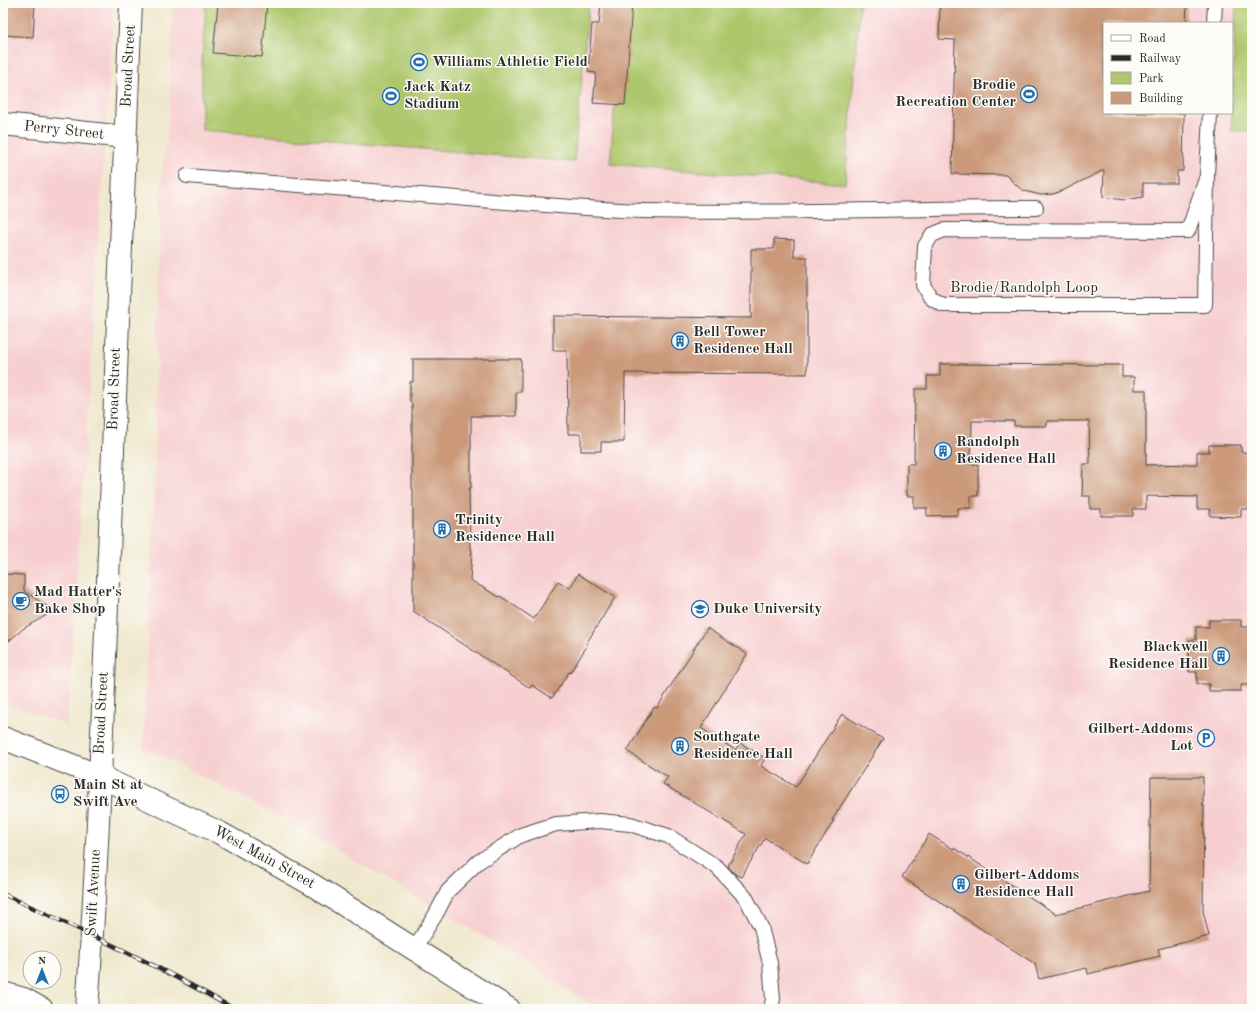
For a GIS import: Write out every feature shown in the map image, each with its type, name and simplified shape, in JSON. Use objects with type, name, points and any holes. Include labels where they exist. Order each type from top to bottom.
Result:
[{"type":"street","name":"Broad Street","points":[[99,776],[125,137],[132,3]]},
{"type":"street","name":"Perry Street","points":[[3,124],[125,137]]},
{"type":"street","name":"West Main Street","points":[[3,738],[99,776],[220,833],[311,884],[509,1009]]},
{"type":"street","name":"Swift Avenue","points":[[87,1009],[99,776]]},
{"type":"street","points":[[3,993],[24,999],[42,1009]]},
{"type":"lane","points":[[1214,22],[1215,3]]},
{"type":"lane","points":[[1207,176],[1210,114]]},
{"type":"lane","points":[[187,176],[492,201],[644,211],[837,211],[1036,208]]},
{"type":"lane","name":"Brodie/Randolph Loop","points":[[1207,176],[1205,305],[943,306],[931,298],[923,284],[925,246],[932,234],[944,230],[1188,231],[1207,176]]},
{"type":"lane","points":[[414,949],[436,914],[448,891],[478,862],[521,835],[556,824],[600,821],[630,824],[668,836],[717,867],[746,898],[761,927],[770,963],[773,998],[772,1009]]},
{"type":"shaded area","points":[[3,3],[114,3],[67,725],[3,703]]},
{"type":"shaded area","name":"Duke University","points":[[173,3],[1252,3],[1252,1009],[599,1009],[488,939],[283,818],[164,757],[143,748],[155,470],[160,191],[169,120]]},
{"type":"green space","name":"Williams Athletic Field","points":[[206,3],[589,3],[574,162],[202,130],[202,61]]},
{"type":"green space","points":[[623,3],[860,3],[845,184],[610,164]]},
{"type":"green space","points":[[1236,3],[1252,3],[1252,131],[1231,131],[1232,114],[1233,114]]},
{"type":"building","points":[[3,3],[35,3],[33,37],[3,35]]},
{"type":"building","points":[[218,3],[267,3],[262,57],[213,53]]},
{"type":"building","points":[[601,3],[632,3],[625,105],[593,103],[596,73],[588,72],[592,24],[599,24]]},
{"type":"building","name":"Brodie Recreation Center","points":[[940,3],[1187,3],[1186,22],[1103,22],[1103,114],[1184,114],[1183,171],[1177,171],[1177,183],[1143,183],[1143,197],[1124,200],[1103,197],[1104,170],[1062,191],[1053,194],[1041,195],[1024,191],[1006,175],[952,174],[955,40],[939,39]]},
{"type":"building","name":"Bell Tower Residence Hall","points":[[774,239],[794,240],[794,257],[807,257],[807,374],[625,373],[624,442],[601,442],[601,451],[581,451],[581,434],[568,434],[567,350],[553,350],[553,316],[751,318],[751,249],[774,249]]},
{"type":"building","name":"Trinity Residence Hall","points":[[413,359],[521,359],[521,392],[516,392],[516,416],[471,416],[471,488],[469,488],[470,550],[472,550],[470,580],[499,597],[500,596],[534,619],[558,581],[570,588],[578,574],[615,597],[586,644],[587,646],[552,698],[532,685],[530,688],[413,611],[412,403],[410,402],[410,382],[413,382]]},
{"type":"building","name":"Randolph Residence Hall","points":[[940,364],[1122,365],[1122,377],[1134,377],[1134,390],[1146,390],[1146,465],[1197,464],[1197,452],[1209,452],[1209,445],[1241,445],[1241,452],[1252,453],[1252,509],[1241,509],[1241,517],[1210,516],[1210,509],[1197,509],[1197,497],[1146,496],[1146,509],[1133,509],[1133,516],[1101,516],[1101,509],[1090,509],[1090,496],[1082,496],[1083,464],[1090,464],[1089,421],[1047,421],[1047,426],[1014,426],[1014,421],[972,421],[971,464],[978,464],[978,496],[971,496],[971,508],[958,508],[958,515],[927,516],[927,508],[914,508],[914,496],[907,496],[907,464],[914,464],[915,389],[927,389],[927,376],[940,376]]},
{"type":"building","name":"Mad Hatter's Bake Shop","points":[[3,574],[24,575],[24,591],[54,611],[24,628],[3,646]]},
{"type":"building","name":"Blackwell Residence Hall","points":[[1209,620],[1241,620],[1241,627],[1252,627],[1252,685],[1241,685],[1241,691],[1209,691],[1209,684],[1197,684],[1197,672],[1189,672],[1189,640],[1196,640],[1196,627],[1209,627]]},
{"type":"building","name":"Southgate Residence Hall","points":[[707,628],[747,654],[701,728],[735,750],[740,743],[765,758],[761,766],[796,787],[842,714],[883,739],[832,820],[834,820],[807,864],[765,838],[741,877],[735,874],[728,866],[746,834],[663,784],[668,777],[627,751],[654,707],[657,708]]},
{"type":"building","name":"Gilbert-Addoms Residence Hall","points":[[1151,777],[1203,777],[1203,911],[1209,936],[1158,949],[1160,956],[1088,974],[1087,968],[1039,979],[1035,964],[902,877],[929,834],[953,849],[954,848],[1056,914],[1149,891]]},
{"type":"railway","points":[[3,894],[120,949],[234,1009]]},
{"type":"place","name":"Williams Athletic Field","points":[[419,62]]},
{"type":"place","name":"Brodie Recreation Center","points":[[1029,94]]},
{"type":"place","name":"Jack Katz Stadium","points":[[391,96]]},
{"type":"place","name":"Bell Tower Residence Hall","points":[[680,341]]},
{"type":"place","name":"Randolph Residence Hall","points":[[943,451]]},
{"type":"place","name":"Trinity Residence Hall","points":[[442,529]]},
{"type":"place","name":"Mad Hatter's Bake Shop","points":[[21,601]]},
{"type":"place","name":"Duke University","points":[[700,609]]},
{"type":"place","name":"Blackwell Residence Hall","points":[[1221,656]]},
{"type":"place","name":"Gilbert-Addoms Lot","points":[[1206,738]]},
{"type":"place","name":"Southgate Residence Hall","points":[[680,746]]},
{"type":"place","name":"Main St at Swift Ave","points":[[60,794]]},
{"type":"place","name":"Gilbert-Addoms Residence Hall","points":[[961,884]]}]
